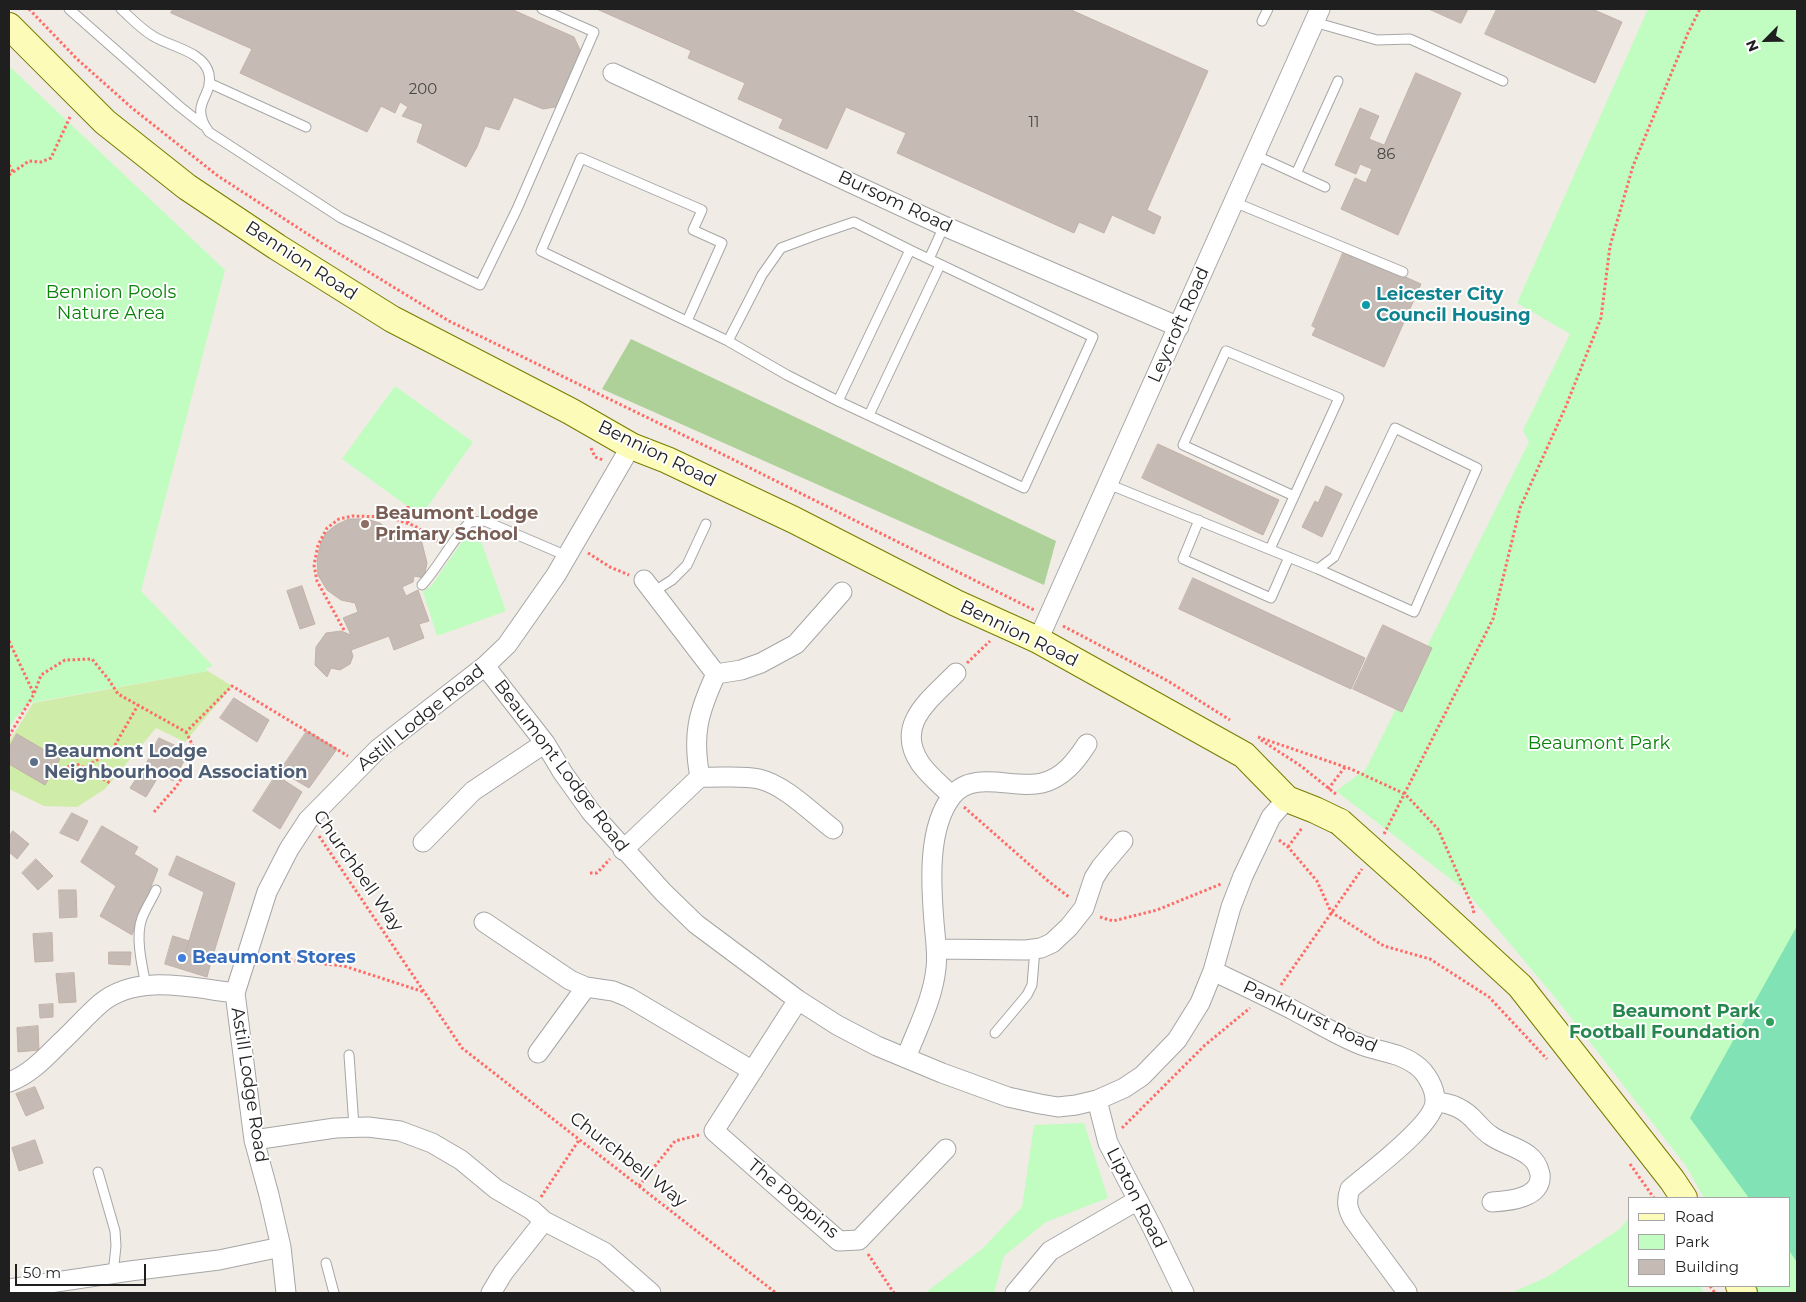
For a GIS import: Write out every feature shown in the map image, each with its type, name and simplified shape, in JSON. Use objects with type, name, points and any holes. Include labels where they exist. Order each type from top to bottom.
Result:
[{"type":"street","name":"Leycroft Road","points":[[1043,629],[1317,15]]},
{"type":"street","name":"Bennion Road","points":[[9,26],[105,122],[187,186],[277,247],[392,319],[570,411],[631,446],[669,460],[785,516],[956,603],[1007,626],[1043,629],[1250,746],[1287,799]]},
{"type":"street","name":"Bursom Road","points":[[613,73],[944,226],[1179,326]]},
{"type":"street","name":"Astill Lodge Road","points":[[286,1293],[281,1247],[254,1140],[234,993],[267,892],[289,849],[308,820],[378,748],[485,666],[507,645],[556,575],[631,446]]},
{"type":"street","points":[[648,586],[716,674]]},
{"type":"street","points":[[716,674],[741,670],[761,663],[796,644],[842,592]]},
{"type":"street","name":"Beaumont Lodge Road","points":[[485,666],[545,743],[563,773],[591,812],[623,850],[696,924],[798,1000],[837,1025],[878,1046],[942,1073],[1008,1097],[1058,1107],[1097,1100],[1124,1088],[1142,1076],[1177,1040],[1200,1003],[1213,971],[1231,907],[1243,876],[1271,818],[1287,799]]},
{"type":"street","points":[[952,796],[920,765],[913,752],[911,726],[917,713],[956,673]]},
{"type":"street","points":[[700,778],[696,758],[695,736],[705,696],[716,674]]},
{"type":"street","points":[[422,842],[473,791],[545,743]]},
{"type":"street","points":[[906,1058],[931,994],[936,967],[932,890],[933,854],[937,827],[943,811],[952,796],[972,783],[994,782],[1027,786],[1044,783],[1061,775],[1075,762],[1087,744]]},
{"type":"street","points":[[623,850],[700,778],[756,778],[769,782],[780,788],[833,829]]},
{"type":"street","points":[[1287,799],[1315,810],[1342,812],[1406,881],[1520,986],[1683,1197]]},
{"type":"street","points":[[936,949],[1035,949],[1052,943],[1084,908],[1094,878],[1123,841]]},
{"type":"street","points":[[484,922],[570,980],[586,987],[613,991],[628,997],[754,1070]]},
{"type":"street","name":"Pankhurst Road","points":[[1213,971],[1358,1044],[1398,1055],[1408,1060],[1418,1066],[1427,1077],[1433,1089],[1436,1102]]},
{"type":"street","points":[[9,1082],[20,1078],[46,1057],[102,1002],[120,991],[135,986],[152,984],[234,993]]},
{"type":"street","points":[[538,1053],[586,987]]},
{"type":"street","points":[[714,1131],[798,1000]]},
{"type":"street","name":"Lipton Road","points":[[1097,1100],[1108,1143],[1184,1293]]},
{"type":"street","points":[[1407,1292],[1353,1218],[1347,1208],[1347,1199],[1350,1189],[1428,1120],[1436,1102],[1449,1103],[1460,1108],[1471,1116],[1488,1134],[1521,1151],[1538,1165],[1540,1177],[1536,1188],[1526,1195],[1509,1201],[1492,1202]]},
{"type":"street","points":[[254,1140],[335,1128],[368,1127],[400,1132],[432,1142],[461,1160],[496,1189],[604,1252],[651,1293]]},
{"type":"street","name":"The Poppins","points":[[714,1131],[839,1241],[858,1240],[946,1149]]},
{"type":"street","points":[[1015,1293],[1050,1251],[1138,1200]]},
{"type":"street","points":[[491,1293],[538,1215]]},
{"type":"street","points":[[9,1290],[218,1260],[281,1247]]},
{"type":"lane","points":[[69,9],[179,106],[204,125]]},
{"type":"lane","points":[[121,9],[153,36],[195,55],[204,64],[209,74],[209,83],[200,114],[209,132],[341,218],[480,285],[517,208],[594,32],[542,9]]},
{"type":"lane","points":[[1262,22],[1268,9]]},
{"type":"lane","points":[[1317,15],[1377,40],[1410,40],[1504,81]]},
{"type":"lane","points":[[1296,174],[1338,81]]},
{"type":"lane","points":[[209,83],[306,128]]},
{"type":"lane","points":[[1255,155],[1326,187]]},
{"type":"lane","points":[[687,321],[722,243],[693,230],[702,210],[581,158],[541,251],[687,321],[728,340],[786,375],[838,401],[1024,488],[1093,337],[854,222],[781,248],[762,275],[728,340]]},
{"type":"lane","points":[[1234,202],[1403,272]]},
{"type":"lane","points":[[929,259],[944,226]]},
{"type":"lane","points":[[838,401],[910,250]]},
{"type":"lane","points":[[869,415],[940,265]]},
{"type":"lane","points":[[1270,549],[1339,398],[1226,351],[1183,445],[1294,496]]},
{"type":"lane","points":[[1108,484],[1290,557],[1414,612],[1477,468],[1395,428],[1334,558],[1318,569]]},
{"type":"lane","points":[[1199,520],[1183,559],[1271,598],[1290,557]]},
{"type":"lane","points":[[422,586],[470,522],[485,521],[570,549]]},
{"type":"lane","points":[[648,586],[672,580],[687,566],[706,524]]},
{"type":"lane","points":[[146,985],[139,930],[141,919],[156,890]]},
{"type":"lane","points":[[995,1033],[1027,995],[1032,986],[1035,949]]},
{"type":"lane","points":[[349,1055],[354,1127]]},
{"type":"lane","points":[[98,1172],[115,1231],[116,1246],[113,1274]]},
{"type":"lane","points":[[326,1263],[334,1293]]},
{"type":"path","points":[[29,9],[77,59],[132,108],[218,176],[323,244],[449,320],[738,461],[1043,629],[1168,682],[1232,722]]},
{"type":"path","points":[[1384,836],[1493,619],[1520,508],[1566,406],[1601,318],[1610,246],[1633,166],[1688,32],[1700,9]]},
{"type":"path","points":[[9,174],[29,161],[41,162],[50,158],[70,116],[86,103]]},
{"type":"path","points":[[9,165],[13,172]]},
{"type":"path","points":[[408,506],[408,524]]},
{"type":"path","points":[[344,630],[317,582],[314,564],[318,545],[327,528],[339,519],[352,516],[389,517],[415,526],[448,549]]},
{"type":"path","points":[[570,549],[648,586]]},
{"type":"path","points":[[956,673],[1007,626]]},
{"type":"path","points":[[9,641],[34,694]]},
{"type":"path","points":[[9,736],[34,694],[40,675],[65,660],[92,659],[110,680],[118,694],[186,732],[197,754],[176,787],[154,812]]},
{"type":"path","points":[[186,732],[232,686],[348,756],[342,762]]},
{"type":"path","points":[[83,768],[111,752],[138,705]]},
{"type":"path","points":[[1250,746],[1351,769],[1405,794],[1438,830],[1473,908],[1477,947]]},
{"type":"path","points":[[1250,746],[1301,766],[1342,812]]},
{"type":"path","points":[[58,770],[77,764],[110,782]]},
{"type":"path","points":[[952,796],[1048,881],[1084,908],[1113,921],[1157,910],[1243,876]]},
{"type":"path","name":"Churchbell Way","points":[[308,820],[462,1048],[776,1293]]},
{"type":"path","points":[[1264,831],[1288,847],[1317,881],[1331,912],[1384,946],[1430,959],[1489,997],[1550,1062]]},
{"type":"path","points":[[590,873],[596,873],[608,860],[623,850]]},
{"type":"path","points":[[1108,1143],[1205,1045],[1280,987],[1363,867]]},
{"type":"path","points":[[250,943],[275,956],[296,961],[344,966],[424,992]]},
{"type":"path","points":[[639,1186],[675,1141],[714,1131]]},
{"type":"path","points":[[538,1215],[579,1139]]},
{"type":"path","points":[[1626,1160],[1653,1197]]},
{"type":"path","points":[[858,1240],[894,1293]]},
{"type":"green space","name":"Beaumont Park","points":[[1648,9],[1797,9],[1797,1293],[1758,1293],[1754,1287],[1791,1287],[1791,1197],[1703,1197],[1686,1166],[1558,1001],[1465,890],[1336,791],[1366,769],[1529,442],[1523,430],[1570,334],[1517,303]]},
{"type":"green space","name":"Bennion Pools Nature Area","points":[[9,66],[225,270],[141,591],[213,666],[206,668],[208,671],[29,703],[9,728]]},
{"type":"green space","points":[[631,339],[1056,541],[1044,585],[602,389]]},
{"type":"green space","points":[[395,386],[473,442],[421,516],[342,459]]},
{"type":"green space","points":[[477,530],[506,611],[437,636],[423,592],[432,585],[463,540]]},
{"type":"green space","points":[[208,671],[232,686],[185,742],[156,728],[105,789],[77,807],[44,806],[9,789],[9,742],[33,703]]},
{"type":"green space","name":"Beaumont Park Football Foundation","points":[[1797,926],[1797,1262],[1791,1253],[1791,1197],[1748,1197],[1690,1118]]},
{"type":"green space","points":[[1084,1123],[1108,1198],[1046,1222],[1004,1256],[994,1293],[925,1293],[982,1249],[1022,1207],[1034,1125]]},
{"type":"green space","points":[[1628,1219],[1628,1287],[1701,1287],[1704,1293],[1511,1293],[1547,1277],[1620,1229]]},
{"type":"building","points":[[173,9],[511,9],[574,37],[580,50],[578,68],[564,100],[555,107],[543,109],[514,97],[499,130],[485,126],[477,147],[466,167],[417,142],[423,124],[402,116],[408,107],[400,102],[395,113],[381,106],[367,132],[240,73],[252,49],[171,13]]},
{"type":"building","points":[[597,9],[1069,9],[1208,71],[1147,210],[1161,217],[1154,234],[1112,215],[1104,233],[1079,222],[1074,233],[897,153],[906,133],[846,107],[827,149],[779,128],[783,119],[738,99],[745,83],[688,58],[691,51]]},
{"type":"building","points":[[1429,9],[1468,9],[1461,23]]},
{"type":"building","points":[[1497,9],[1592,9],[1622,22],[1595,83],[1485,34]]},
{"type":"building","points":[[1416,73],[1461,93],[1398,235],[1341,209],[1355,178],[1366,183],[1372,169],[1360,164],[1356,174],[1335,165],[1360,108],[1379,116],[1369,139],[1384,145]]},
{"type":"building","name":"Leicester City Council Housing","points":[[1343,253],[1353,257],[1354,254],[1421,284],[1384,367],[1312,335],[1316,328],[1312,326]]},
{"type":"building","points":[[1158,444],[1279,500],[1263,535],[1142,478]]},
{"type":"building","points":[[1326,486],[1342,494],[1322,537],[1302,527],[1315,501],[1318,503]]},
{"type":"building","points":[[349,519],[366,519],[380,523],[391,532],[397,541],[420,535],[427,563],[424,578],[414,576],[413,582],[402,587],[406,596],[418,590],[429,621],[419,624],[424,638],[394,650],[389,636],[351,650],[353,656],[350,664],[340,670],[331,668],[327,677],[315,665],[316,647],[326,633],[341,631],[351,635],[343,618],[358,612],[355,603],[341,600],[327,590],[318,575],[317,560],[321,542],[326,533],[336,525]]},
{"type":"building","points":[[1193,578],[1365,658],[1351,689],[1179,609]]},
{"type":"building","points":[[302,586],[315,624],[300,629],[287,591]]},
{"type":"building","points":[[1383,625],[1432,648],[1402,712],[1353,689]]},
{"type":"building","points":[[234,698],[269,720],[257,742],[220,718]]},
{"type":"building","points":[[307,731],[337,749],[309,788],[280,771]]},
{"type":"building","name":"Beaumont Lodge Neighbourhood Association","points":[[17,734],[60,759],[45,785],[9,764],[9,748]]},
{"type":"building","points":[[159,738],[189,752],[173,781],[161,772],[146,797],[130,788],[147,762]]},
{"type":"building","points":[[276,775],[302,792],[280,829],[253,811]]},
{"type":"building","points":[[72,813],[88,821],[78,841],[60,833]]},
{"type":"building","points":[[102,826],[138,847],[134,854],[158,869],[132,935],[100,916],[116,886],[81,862]]},
{"type":"building","points":[[13,831],[29,844],[17,859],[9,852],[9,837]]},
{"type":"building","points":[[177,856],[235,883],[211,962],[185,954],[204,892],[169,875]]},
{"type":"building","points":[[36,859],[53,876],[38,890],[22,873]]},
{"type":"building","points":[[59,890],[76,890],[77,917],[60,918]]},
{"type":"building","points":[[52,933],[53,961],[35,962],[33,934]]},
{"type":"building","name":"Beaumont Stores","points":[[173,936],[189,941],[185,954],[211,962],[207,977],[165,964]]},
{"type":"building","points":[[109,952],[131,952],[130,965],[109,964]]},
{"type":"building","points":[[74,973],[76,1002],[59,1003],[56,974]]},
{"type":"building","points":[[53,1004],[53,1017],[40,1018],[39,1005]]},
{"type":"building","points":[[38,1026],[39,1050],[18,1052],[17,1028]]},
{"type":"building","points":[[35,1087],[44,1108],[26,1116],[16,1094]]},
{"type":"building","points":[[35,1140],[43,1163],[19,1171],[12,1148]]},
{"type":"place","name":"Leicester City Council Housing","points":[[1366,305]]},
{"type":"place","name":"Beaumont Lodge Primary School","points":[[365,524]]},
{"type":"place","name":"Beaumont Lodge Neighbourhood Association","points":[[34,762]]},
{"type":"place","name":"Beaumont Stores","points":[[182,958]]},
{"type":"place","name":"Beaumont Park Football Foundation","points":[[1770,1022]]}]
